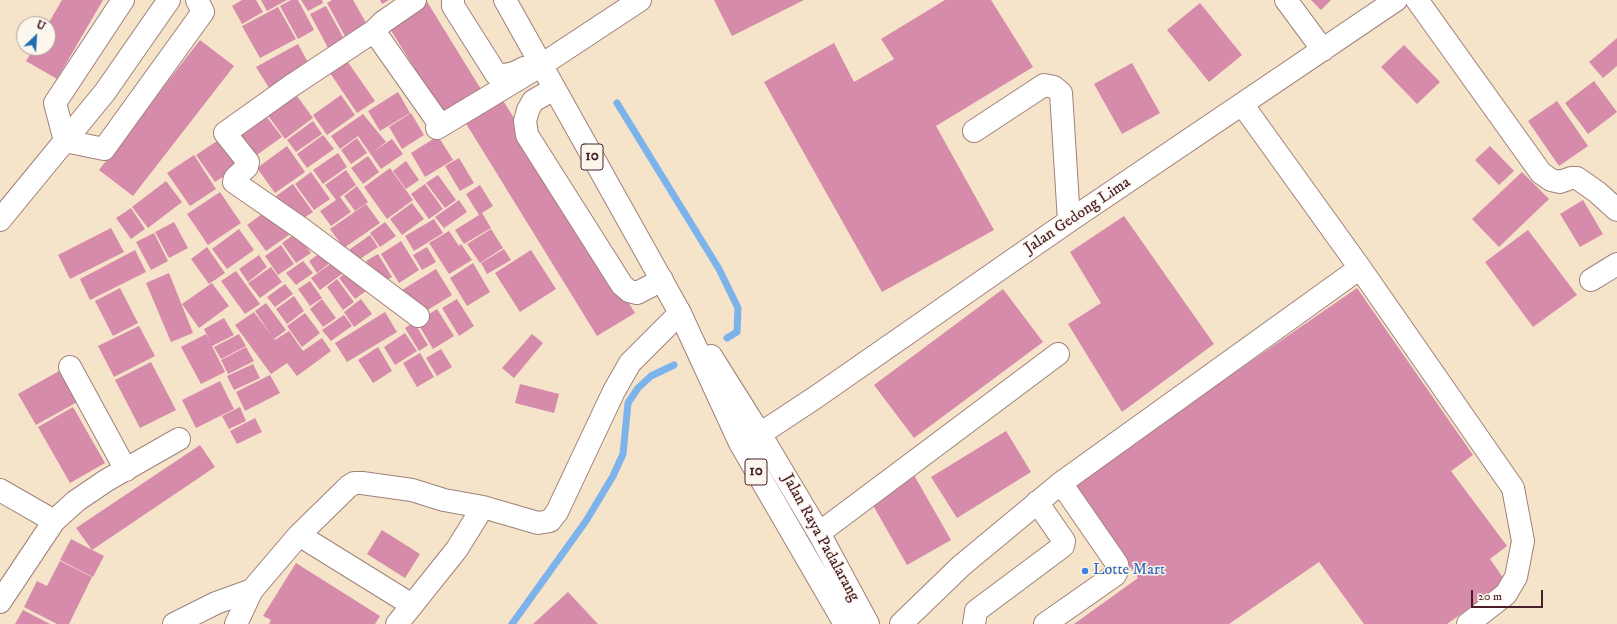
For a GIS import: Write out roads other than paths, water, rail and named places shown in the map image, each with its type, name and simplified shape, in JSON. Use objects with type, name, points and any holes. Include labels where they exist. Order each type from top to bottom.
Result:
[{"type":"main road","points":[[65,141],[55,103],[123,0]]},
{"type":"main road","points":[[0,220],[105,92],[169,0]]},
{"type":"main road","points":[[65,141],[104,149],[203,12],[198,0]]},
{"type":"main road","points":[[415,0],[383,22],[374,31],[252,112],[226,131],[225,134],[248,162],[247,167],[235,178],[234,182],[302,230],[418,316]]},
{"type":"main road","points":[[453,0],[453,6],[496,74],[514,74],[539,63]]},
{"type":"main road","name":"Jalan Raya Padalarang","points":[[505,0],[680,313],[740,443],[845,624]]},
{"type":"main road","points":[[374,31],[436,124],[641,0]]},
{"type":"main road","points":[[1286,0],[1323,50]]},
{"type":"main road","name":"Jalan Gedong Lima","points":[[760,434],[816,397],[1069,221],[1396,0]]},
{"type":"main road","points":[[1417,0],[1541,173],[1551,180],[1560,182],[1571,178],[1576,178],[1597,192],[1617,210]]},
{"type":"main road","points":[[974,131],[1044,85],[1054,86],[1061,93],[1069,221]]},
{"type":"main road","points":[[554,89],[534,101],[528,110],[525,121],[526,135],[622,285],[629,291],[637,293],[662,280]]},
{"type":"main road","points":[[1242,104],[1360,268],[1513,488],[1523,541],[1516,577],[1506,594],[1468,624]]},
{"type":"main road","points":[[1591,280],[1617,264]]},
{"type":"main road","points":[[901,624],[961,566],[1061,483],[1360,268]]},
{"type":"main road","points":[[236,624],[252,590],[299,535],[348,487],[354,483],[362,482],[412,490],[444,500],[483,506],[538,523],[550,521],[557,512],[614,391],[630,363],[680,313]]},
{"type":"main road","name":"Jalan Raya Padalarang","points":[[680,313],[724,375],[760,434],[819,533],[868,624]]},
{"type":"main road","points":[[819,533],[1058,354]]},
{"type":"main road","points":[[70,367],[126,470]]},
{"type":"main road","points":[[0,602],[54,521],[76,501],[107,480],[179,439]]},
{"type":"main road","points":[[1044,624],[1115,575],[1118,569],[1117,564],[1061,483]]},
{"type":"main road","points":[[0,490],[54,521]]},
{"type":"main road","points":[[974,624],[976,611],[1063,546],[1064,541],[1037,502]]},
{"type":"main road","points":[[397,624],[457,549],[483,506]]},
{"type":"main road","points":[[299,535],[412,605]]},
{"type":"main road","points":[[174,624],[216,603],[252,590]]},
{"type":"waterway","points":[[617,103],[719,269],[738,308],[737,332],[727,338]]},
{"type":"waterway","points":[[512,624],[586,521],[613,476],[623,454],[628,403],[638,388],[651,376],[674,365]]},
{"type":"place","name":"Lotte Mart","points":[[1085,571]]}]
